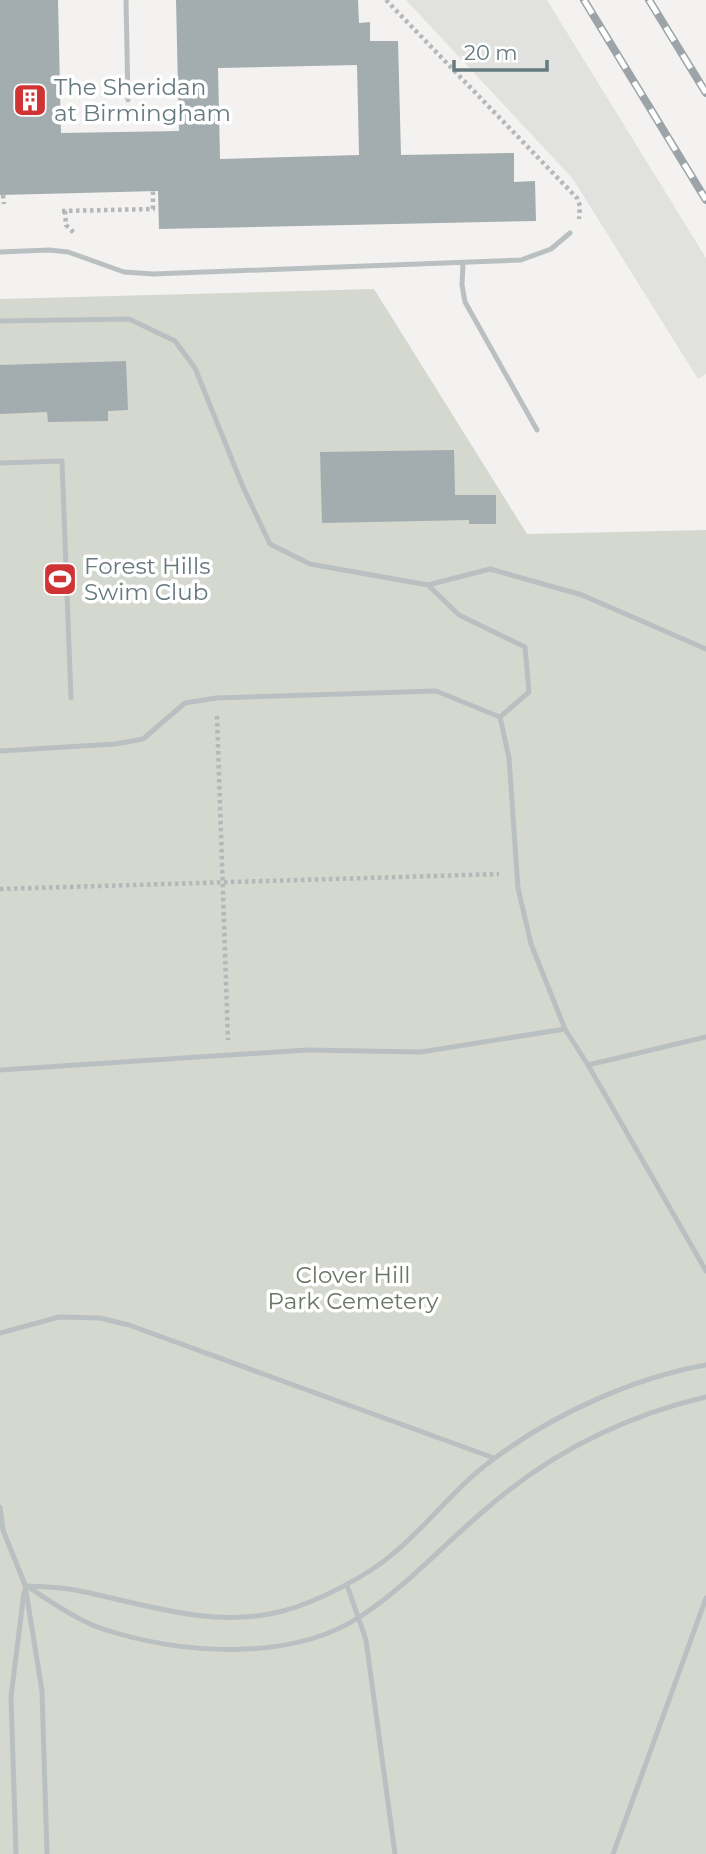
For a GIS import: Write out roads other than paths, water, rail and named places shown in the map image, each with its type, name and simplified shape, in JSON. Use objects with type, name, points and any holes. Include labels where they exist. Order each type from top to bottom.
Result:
[{"type":"lane","points":[[126,0],[128,100]]},
{"type":"lane","points":[[0,252],[68,252],[124,272],[153,274],[521,260],[551,249],[570,233]]},
{"type":"lane","points":[[463,263],[462,285],[465,302],[537,430]]},
{"type":"lane","points":[[0,321],[129,319],[175,341],[195,368],[243,487],[271,544],[310,564],[428,585],[491,569],[582,595],[706,649]]},
{"type":"lane","points":[[0,463],[62,461],[71,698]]},
{"type":"lane","points":[[428,585],[458,615],[525,647],[529,692],[500,717]]},
{"type":"lane","points":[[0,751],[115,744],[143,739],[185,703],[216,698],[436,691],[500,717]]},
{"type":"lane","points":[[500,717],[509,758],[518,888],[531,944],[565,1029],[706,1271]]},
{"type":"lane","points":[[0,1070],[307,1049],[421,1052],[565,1029]]},
{"type":"lane","points":[[588,1065],[706,1037]]},
{"type":"lane","points":[[0,1334],[59,1317],[100,1318],[129,1325],[494,1458]]},
{"type":"lane","points":[[24,1585],[79,1591],[168,1612],[225,1619],[283,1611],[347,1585],[395,1553],[433,1513],[494,1458],[546,1426],[634,1382],[706,1365]]},
{"type":"lane","points":[[24,1585],[102,1629],[164,1644],[225,1650],[290,1644],[330,1631],[360,1617],[404,1583],[530,1473],[628,1421],[676,1404],[706,1397]]},
{"type":"lane","points":[[0,1507],[3,1530],[24,1585],[42,1691],[47,1854]]},
{"type":"lane","points":[[16,1854],[11,1697],[24,1585]]},
{"type":"lane","points":[[347,1585],[366,1640],[396,1854]]},
{"type":"lane","points":[[613,1854],[706,1598]]},
{"type":"railway","points":[[584,0],[706,200]]},
{"type":"railway","points":[[649,0],[706,93]]},
{"type":"place","name":"The Sheridan at Birmingham","points":[[30,100]]},
{"type":"place","name":"Forest Hills Swim Club","points":[[60,579]]},
{"type":"park label","name":"Clover Hill Park Cemetery","points":[[353,1288]]}]
